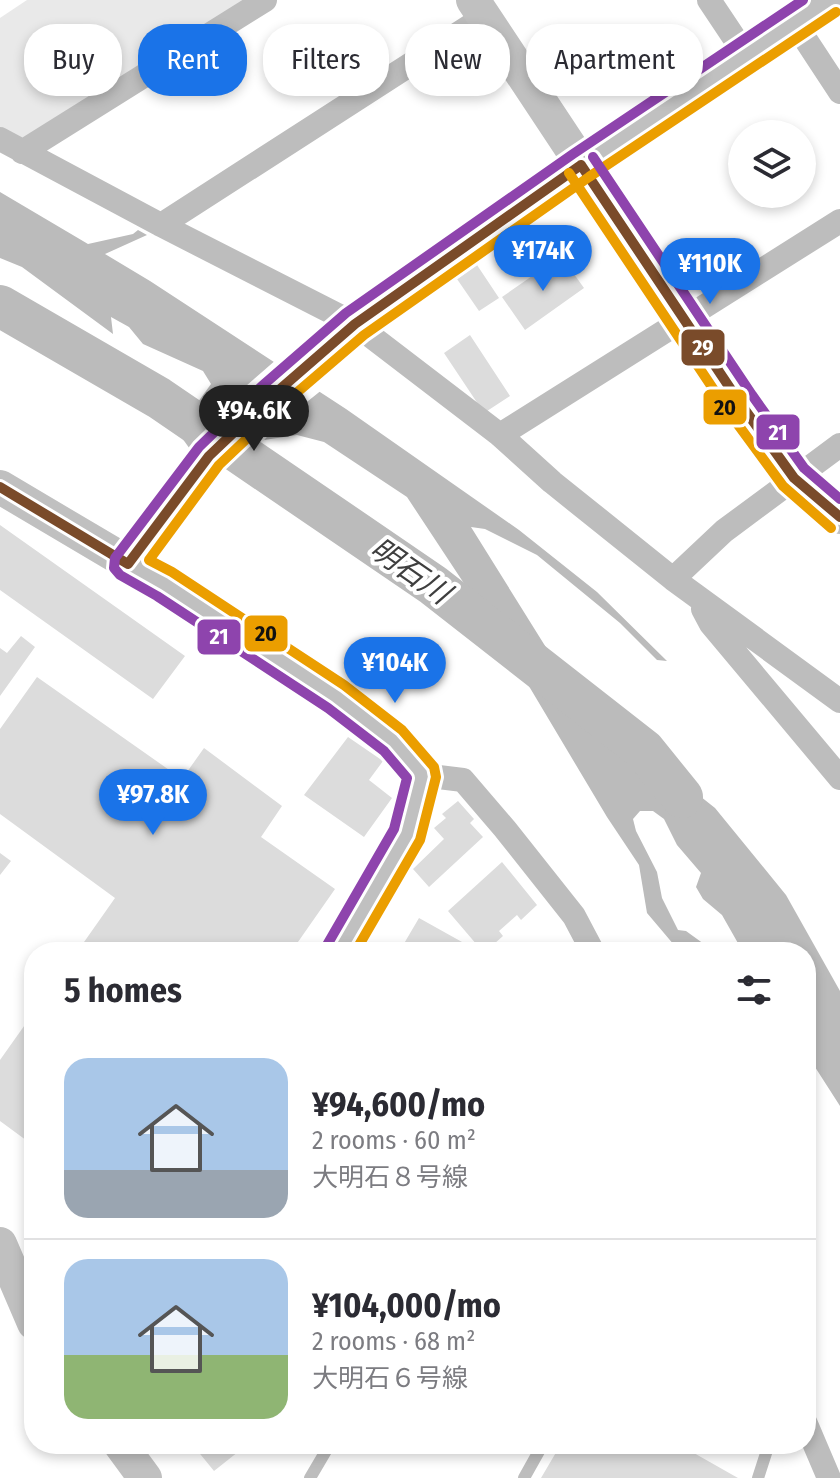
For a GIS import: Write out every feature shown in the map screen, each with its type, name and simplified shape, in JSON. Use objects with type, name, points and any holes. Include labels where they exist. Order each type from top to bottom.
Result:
[{"type":"street","points":[[22,152],[265,0]]},
{"type":"street","points":[[709,0],[745,54]]},
{"type":"street","points":[[136,554],[209,456],[347,331],[581,165],[828,0]]},
{"type":"street","points":[[161,225],[479,9],[740,403],[794,478],[840,517]]},
{"type":"street","points":[[794,22],[840,92]]},
{"type":"street","points":[[0,139],[161,225],[347,331],[500,435],[552,482],[673,579],[840,701]]},
{"type":"street","points":[[500,435],[840,221]]},
{"type":"street","points":[[673,579],[724,531],[840,445]]},
{"type":"street","points":[[0,487],[136,554],[164,584],[336,697],[394,741],[422,775],[463,780],[574,916],[588,942]]},
{"type":"street","points":[[695,595],[711,624],[840,778]]},
{"type":"street","points":[[345,942],[407,834],[422,775]]},
{"type":"street","points":[[0,1244],[24,1300]]},
{"type":"street","points":[[816,1447],[829,1478]]},
{"type":"street","points":[[127,1454],[145,1478]]},
{"type":"lane","points":[[310,1478],[324,1454]]},
{"type":"lane","points":[[524,1478],[537,1454]]},
{"type":"lane","points":[[758,1478],[766,1454]]},
{"type":"shaded area","points":[[27,0],[247,0],[209,24],[138,24],[138,68],[122,78],[122,24],[24,24],[24,96],[93,96],[23,140],[0,128],[0,18]]},
{"type":"shaded area","points":[[0,192],[88,244],[133,234],[138,230],[147,235],[105,254],[346,409],[519,530],[597,592],[667,661],[657,660],[620,623],[537,555],[485,529],[471,527],[547,649],[572,704],[593,711],[715,808],[786,895],[812,942],[737,942],[722,915],[703,899],[696,887],[701,873],[677,845],[664,819],[653,811],[640,811],[633,819],[636,831],[657,872],[662,898],[678,930],[686,931],[701,942],[672,942],[647,913],[639,865],[502,641],[407,497],[324,442],[297,435],[264,440],[229,460],[200,463],[177,431],[211,384],[203,371],[143,344],[129,327],[111,317],[113,334],[22,267],[0,258]]},
{"type":"shaded area","points":[[0,302],[30,342],[28,345],[0,325]]},
{"type":"shaded area","points":[[816,948],[840,991],[840,1106],[816,1069]]},
{"type":"pier","points":[[277,359],[323,389],[277,426],[253,452],[215,469],[198,466],[187,451],[238,393]]},
{"type":"building","points":[[561,256],[584,288],[525,330],[502,297]]},
{"type":"building","points":[[477,265],[499,298],[479,311],[457,279]]},
{"type":"building","points":[[470,335],[510,396],[484,413],[444,353]]},
{"type":"building","points":[[0,525],[185,656],[153,699],[0,590]]},
{"type":"building","points":[[21,636],[35,647],[0,696],[0,648],[7,653]]},
{"type":"building","points":[[37,677],[182,779],[204,748],[282,806],[261,837],[335,889],[298,942],[84,942],[115,898],[0,814],[0,729]]},
{"type":"building","points":[[348,737],[383,761],[369,780],[392,798],[364,837],[304,795]]},
{"type":"building","points":[[458,801],[474,819],[470,823],[483,837],[429,887],[413,869],[444,839],[434,828],[446,818],[442,814]]},
{"type":"building","points":[[0,853],[11,861],[0,875]]},
{"type":"building","points":[[502,862],[537,905],[521,920],[517,915],[499,931],[503,936],[496,942],[474,942],[448,911]]},
{"type":"building","points":[[419,918],[462,942],[405,942]]},
{"type":"building","points":[[24,1026],[24,1139],[0,1121],[0,1060]]},
{"type":"building","points":[[200,1454],[235,1454],[214,1471]]},
{"type":"building","points":[[555,1454],[696,1454],[738,1478],[541,1478]]},
{"type":"waterway","name":"明石川","points":[[0,306],[159,398],[433,585],[644,750],[682,797]]},
{"type":"transit line","name":"21","points":[[329,942],[394,829],[407,778],[384,751],[328,708],[120,575],[114,568],[115,558],[199,447],[262,386],[346,313],[573,154],[803,0]]},
{"type":"transit line","name":"20","points":[[361,942],[420,840],[436,777],[434,767],[402,730],[344,685],[149,560],[219,465],[280,407],[364,335],[589,177],[836,12]]},
{"type":"transit line","name":"21","points":[[593,157],[804,468],[840,499]]},
{"type":"transit line","name":"29","points":[[581,165],[740,403],[794,478],[840,517]]},
{"type":"transit line","name":"29","points":[[128,564],[209,456],[271,397],[355,324],[581,165]]},
{"type":"transit line","name":"20","points":[[569,173],[728,411],[783,486],[831,528]]},
{"type":"transit line","name":"29","points":[[0,487],[128,564]]}]
